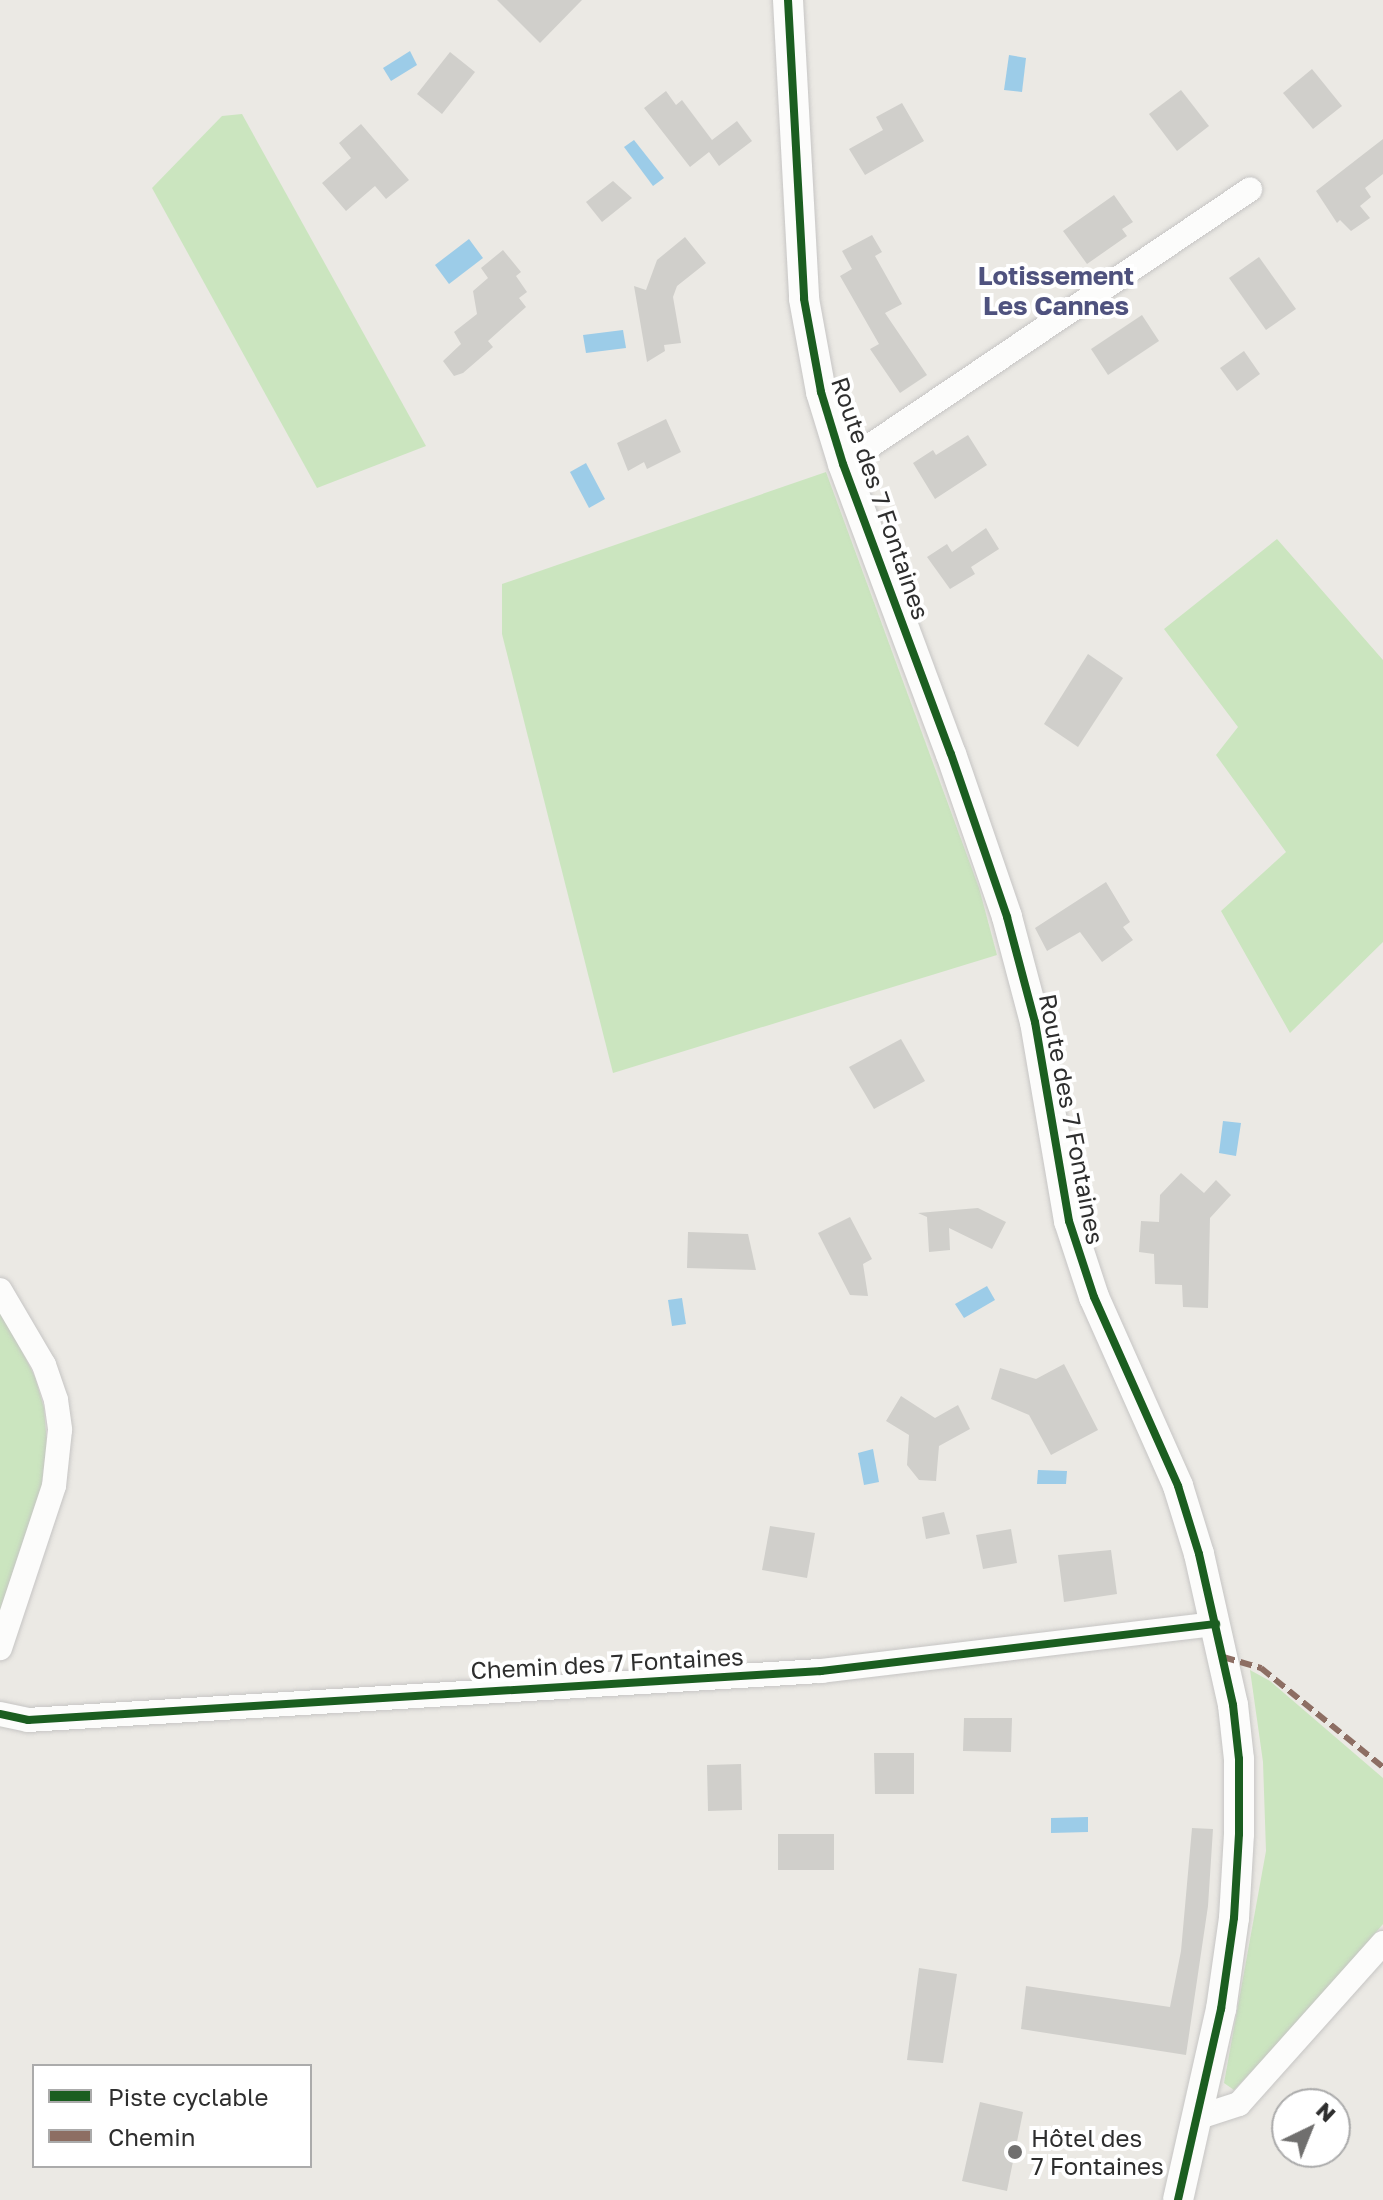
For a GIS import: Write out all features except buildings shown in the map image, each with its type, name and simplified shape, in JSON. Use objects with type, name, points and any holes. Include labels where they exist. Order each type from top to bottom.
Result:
[{"type":"street","name":"Route des 7 Fontaines","points":[[788,0],[804,299],[821,392],[843,464],[951,754],[1007,917],[1035,1022],[1069,1221],[1080,1259],[1178,1486],[1216,1624],[1233,1705],[1239,1759],[1239,1834],[1226,1979],[1199,2117],[1178,2200]]},
{"type":"street","points":[[843,464],[1250,189]]},
{"type":"street","points":[[0,1290],[44,1365],[56,1400],[60,1430],[54,1486],[0,1648]]},
{"type":"street","name":"Chemin des 7 Fontaines","points":[[0,1714],[28,1720],[821,1671],[1216,1624]]},
{"type":"street","points":[[1199,2117],[1239,2104],[1383,1943]]},
{"type":"green space","points":[[242,114],[426,446],[317,488],[152,188],[222,116]]},
{"type":"green space","points":[[826,472],[979,888],[997,955],[613,1073],[502,634],[502,584]]},
{"type":"green space","points":[[1277,539],[1383,660],[1383,942],[1290,1033],[1221,911],[1286,852],[1216,755],[1238,727],[1164,629]]},
{"type":"green space","points":[[0,1307],[35,1377],[44,1408],[47,1444],[41,1489],[0,1619]]},
{"type":"green space","points":[[1250,1670],[1270,1681],[1383,1778],[1383,1924],[1310,2010],[1234,2090],[1224,2083],[1266,1851],[1263,1762]]},
{"type":"water","points":[[410,51],[417,65],[391,81],[383,68]]},
{"type":"water","points":[[1009,55],[1026,58],[1022,92],[1004,90]]},
{"type":"water","points":[[634,140],[664,178],[653,186],[624,147]]},
{"type":"water","points":[[469,239],[483,258],[449,284],[435,265]]},
{"type":"water","points":[[623,330],[626,348],[586,353],[583,335]]},
{"type":"water","points":[[586,463],[605,499],[589,508],[570,472]]},
{"type":"water","points":[[1223,1121],[1241,1123],[1236,1156],[1219,1153]]},
{"type":"water","points":[[987,1286],[995,1300],[964,1318],[955,1304]]},
{"type":"water","points":[[682,1298],[686,1324],[672,1326],[668,1300]]},
{"type":"water","points":[[873,1449],[879,1482],[864,1485],[858,1453]]},
{"type":"water","points":[[1038,1470],[1067,1471],[1066,1484],[1037,1484]]},
{"type":"water","points":[[1088,1817],[1088,1832],[1051,1833],[1051,1818]]},
{"type":"marked path","points":[[1223,1657],[1261,1668],[1383,1767]]},
{"type":"cycle path","points":[[788,0],[804,299],[821,392],[843,464],[951,754],[1007,917],[1035,1022],[1069,1221],[1094,1297],[1178,1486],[1199,1554],[1233,1705],[1239,1759],[1234,1918],[1221,2009],[1178,2200]]},
{"type":"cycle path","points":[[0,1714],[28,1720],[821,1671],[1216,1624]]},
{"type":"place","name":"Hôtel des 7 Fontaines","points":[[1015,2152]]},
{"type":"district","name":"Lotissement Les Cannes","points":[[1056,291]]}]
